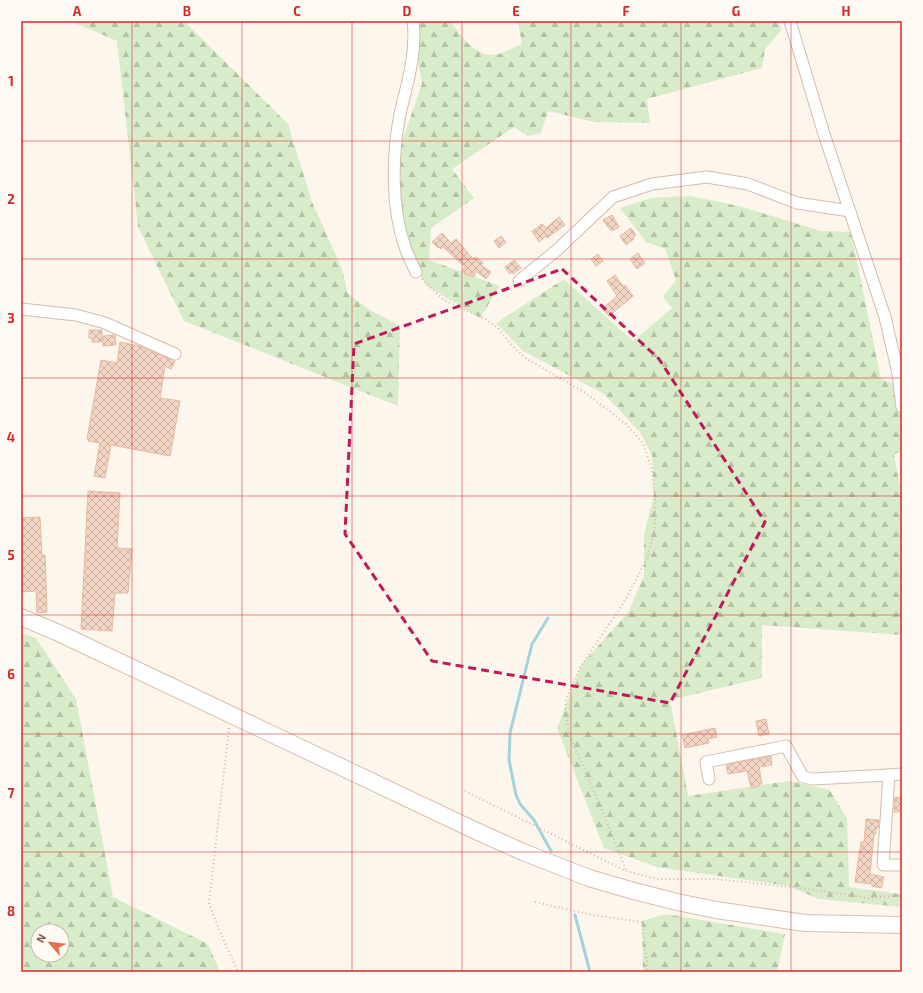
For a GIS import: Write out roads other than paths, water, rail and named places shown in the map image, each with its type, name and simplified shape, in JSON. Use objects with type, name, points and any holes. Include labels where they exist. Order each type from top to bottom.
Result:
[{"type":"street","points":[[413,21],[413,58],[396,141],[394,189],[398,221],[405,247],[416,272]]},
{"type":"street","points":[[790,21],[824,134],[885,317],[898,373],[902,407]]},
{"type":"street","points":[[519,281],[557,250],[613,197],[652,184],[707,177],[748,184],[797,203],[850,211]]},
{"type":"street","points":[[21,309],[76,314],[105,323],[175,354]]},
{"type":"street","points":[[21,617],[481,833],[523,852],[589,878],[634,892],[677,902],[761,917],[805,923],[902,925]]},
{"type":"street","points":[[709,779],[706,762],[786,746],[803,777],[813,779],[902,774]]},
{"type":"street","points":[[889,775],[883,865],[902,865]]},
{"type":"waterway","points":[[548,618],[532,644],[510,733],[509,760],[516,795],[520,804],[534,820],[551,851]]},
{"type":"waterway","points":[[575,915],[590,972]]}]
